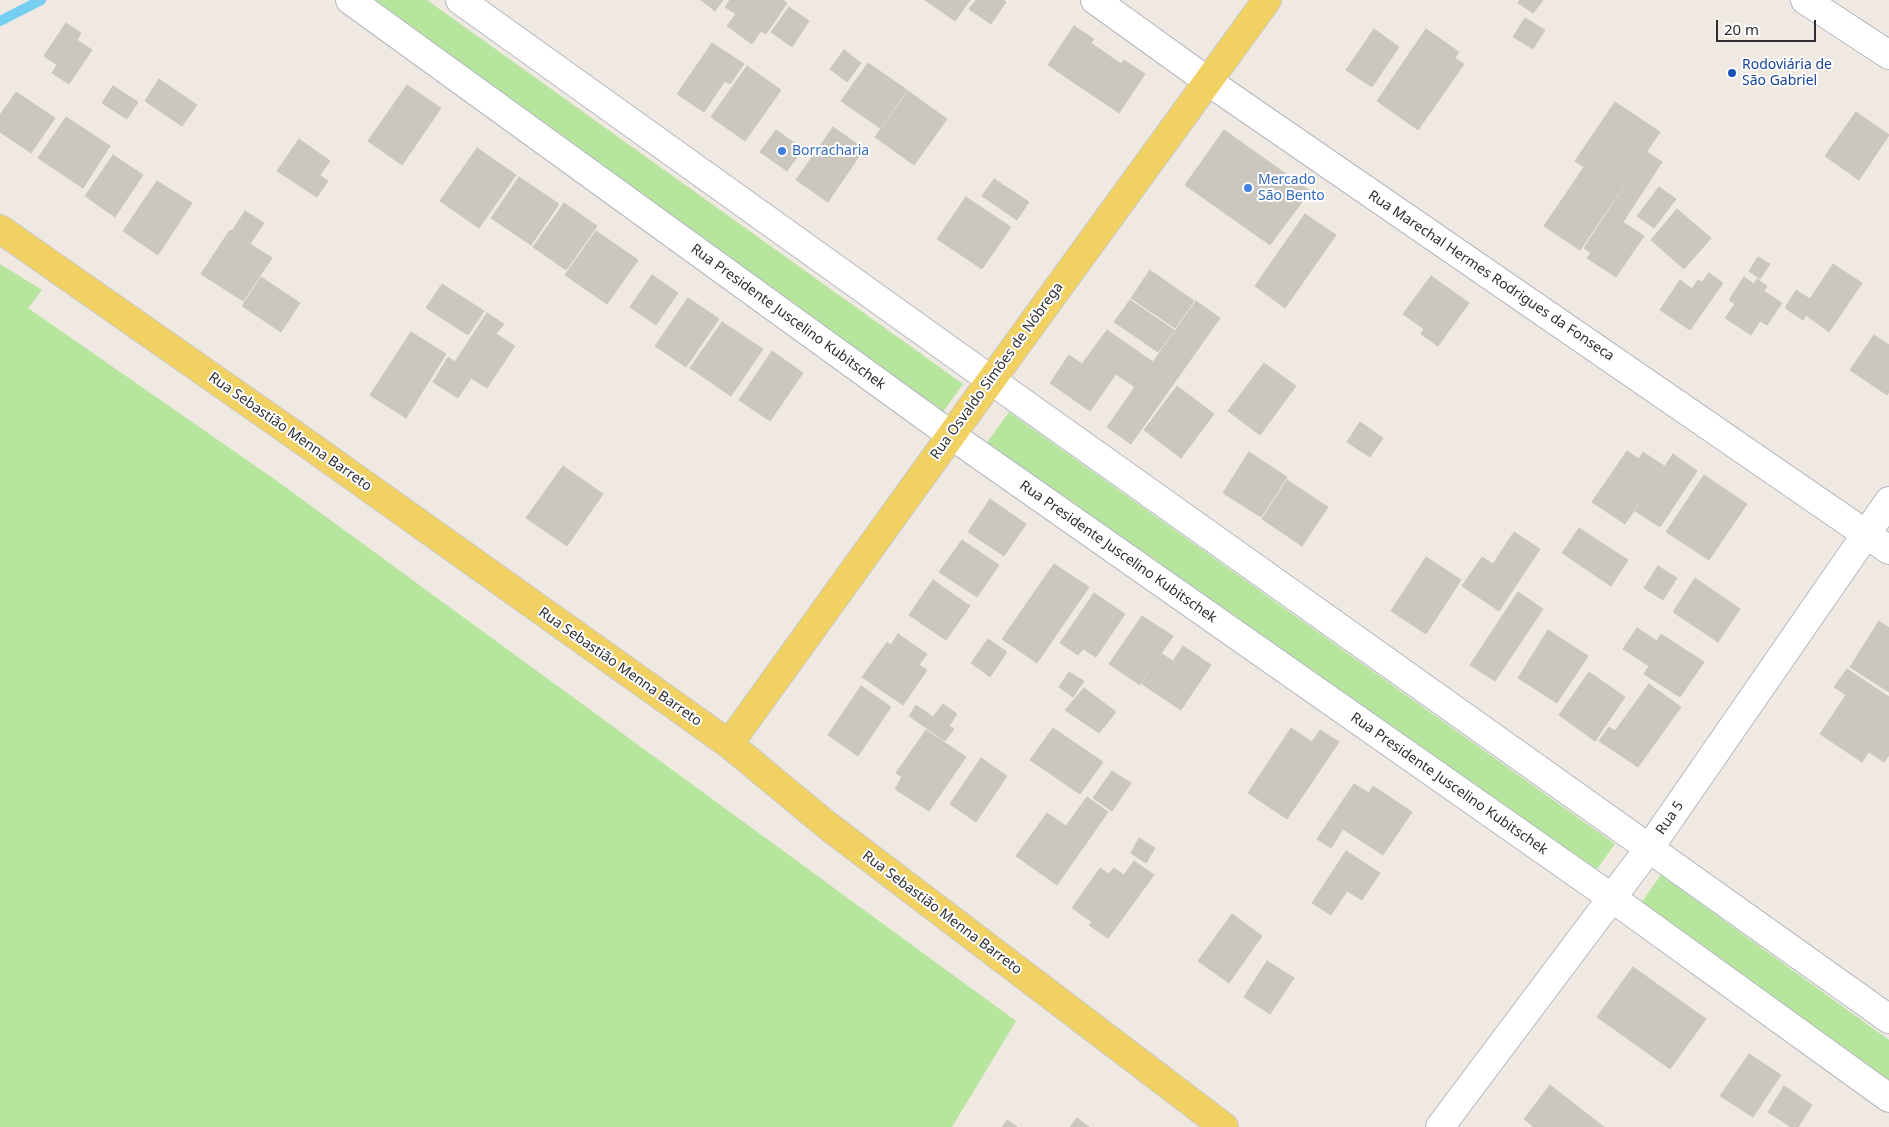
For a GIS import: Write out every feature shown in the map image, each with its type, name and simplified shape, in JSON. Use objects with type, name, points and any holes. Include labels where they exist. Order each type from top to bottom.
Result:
[{"type":"main road","name":"Rua Osvaldo Simões de Nóbrega","points":[[730,744],[990,380],[1267,0]]},
{"type":"main road","name":"Rua Sebastião Menna Barreto","points":[[0,229],[309,445],[730,744],[836,832],[1224,1127]]},
{"type":"street","name":"Rua Presidente Juscelino Kubitschek","points":[[350,0],[951,435],[1612,898],[1889,1098]]},
{"type":"street","points":[[460,0],[990,380],[1650,847],[1889,1019]]},
{"type":"street","name":"Rua Marechal Hermes Rodrigues da Fonseca","points":[[1095,0],[1209,82],[1867,533],[1889,550]]},
{"type":"street","points":[[1805,0],[1889,55]]},
{"type":"street","name":"Rua 5","points":[[1440,1127],[1650,847],[1889,501]]},
{"type":"green space","points":[[368,0],[427,0],[963,384],[943,412]]},
{"type":"green space","points":[[0,264],[42,290],[28,308],[277,481],[1016,1021],[952,1127],[0,1127]]},
{"type":"green space","points":[[1009,412],[1615,844],[1592,876],[986,444]]},
{"type":"green space","points":[[1661,875],[1889,1040],[1889,1085],[1638,907]]},
{"type":"building","points":[[701,0],[723,0],[715,11]]},
{"type":"building","points":[[730,0],[783,0],[787,3],[766,34],[761,31],[752,44],[727,26],[736,14],[725,7]]},
{"type":"building","points":[[925,0],[970,0],[955,21]]},
{"type":"building","points":[[976,0],[1002,0],[1006,2],[991,24],[969,9]]},
{"type":"building","points":[[1520,0],[1543,0],[1533,13],[1518,3]]},
{"type":"building","points":[[789,7],[809,21],[792,47],[771,32]]},
{"type":"building","points":[[1525,18],[1545,30],[1533,49],[1513,37]]},
{"type":"building","points":[[66,23],[81,33],[77,40],[92,50],[69,84],[52,73],[57,65],[44,56]]},
{"type":"building","points":[[1074,26],[1094,39],[1091,43],[1121,64],[1124,60],[1145,74],[1119,113],[1048,65]]},
{"type":"building","points":[[1374,29],[1399,47],[1372,87],[1346,70]]},
{"type":"building","points":[[1426,29],[1459,52],[1455,58],[1464,64],[1418,130],[1377,101]]},
{"type":"building","points":[[712,43],[744,64],[730,84],[725,81],[704,112],[677,94]]},
{"type":"building","points":[[844,50],[861,63],[847,82],[830,69]]},
{"type":"building","points":[[868,63],[907,90],[880,128],[841,101]]},
{"type":"building","points":[[747,66],[781,90],[745,141],[711,117]]},
{"type":"building","points":[[159,79],[197,105],[182,126],[145,101]]},
{"type":"building","points":[[407,85],[441,108],[402,165],[368,141]]},
{"type":"building","points":[[113,86],[138,102],[127,119],[102,103]]},
{"type":"building","points":[[908,91],[947,119],[914,165],[875,137]]},
{"type":"building","points":[[16,92],[55,118],[31,153],[0,132],[0,115]]},
{"type":"building","points":[[1615,102],[1660,132],[1580,250],[1544,226],[1584,167],[1575,161]]},
{"type":"building","points":[[1856,112],[1889,135],[1859,180],[1825,156]]},
{"type":"building","points":[[66,117],[110,146],[83,188],[38,158]]},
{"type":"building","points":[[833,127],[864,149],[828,202],[796,180]]},
{"type":"building","name":"Borracharia","points":[[776,130],[803,149],[787,171],[760,152]]},
{"type":"building","name":"Mercado São Bento","points":[[1224,130],[1310,191],[1270,245],[1185,185]]},
{"type":"building","points":[[299,139],[330,161],[320,175],[328,181],[317,197],[277,171]]},
{"type":"building","points":[[477,148],[516,175],[479,228],[440,201]]},
{"type":"building","points":[[1647,152],[1662,162],[1623,222],[1644,236],[1616,277],[1587,258],[1591,253],[1584,248]]},
{"type":"building","points":[[113,155],[143,175],[115,217],[85,196]]},
{"type":"building","points":[[519,177],[559,204],[531,245],[491,218]]},
{"type":"building","points":[[994,179],[1029,202],[1017,220],[982,196]]},
{"type":"building","points":[[157,181],[192,203],[158,255],[123,231]]},
{"type":"building","points":[[1659,187],[1676,199],[1654,228],[1637,216]]},
{"type":"building","points":[[966,197],[1011,227],[982,269],[937,239]]},
{"type":"building","points":[[564,203],[597,226],[566,270],[533,247]]},
{"type":"building","points":[[1677,209],[1711,238],[1684,269],[1651,240]]},
{"type":"building","points":[[245,211],[264,223],[250,244],[272,258],[243,301],[201,274]]},
{"type":"building","points":[[1305,214],[1336,235],[1285,308],[1255,286]]},
{"type":"building","points":[[596,231],[638,260],[607,304],[565,275]]},
{"type":"building","points":[[1758,257],[1770,264],[1760,279],[1749,271]]},
{"type":"building","points":[[1833,264],[1862,283],[1829,332],[1806,315],[1803,320],[1785,308],[1796,290],[1810,299]]},
{"type":"building","points":[[1150,270],[1194,301],[1175,328],[1131,298]]},
{"type":"building","points":[[1709,273],[1723,283],[1690,330],[1660,310],[1680,280],[1692,289],[1698,280],[1702,282]]},
{"type":"building","points":[[652,275],[678,293],[656,325],[630,307]]},
{"type":"building","points":[[1431,276],[1469,303],[1438,346],[1421,334],[1424,329],[1403,314]]},
{"type":"building","points":[[261,277],[300,303],[281,332],[242,306]]},
{"type":"building","points":[[1744,277],[1754,284],[1757,279],[1767,286],[1764,291],[1782,303],[1767,325],[1760,321],[1751,335],[1725,318],[1735,304],[1729,300]]},
{"type":"building","points":[[442,284],[484,311],[468,335],[426,308]]},
{"type":"building","points":[[688,298],[719,319],[686,367],[655,346]]},
{"type":"building","points":[[1130,300],[1174,330],[1158,352],[1114,322]]},
{"type":"building","points":[[1196,301],[1220,318],[1131,444],[1107,427],[1135,387],[1116,374],[1090,411],[1050,383],[1069,355],[1082,364],[1107,330],[1153,362]]},
{"type":"building","points":[[487,313],[504,324],[496,334],[515,346],[487,388],[471,378],[458,398],[433,382],[448,357],[455,362]]},
{"type":"building","points":[[722,322],[763,349],[731,396],[690,368]]},
{"type":"building","points":[[411,332],[446,354],[406,418],[370,395]]},
{"type":"building","points":[[1874,335],[1889,345],[1889,392],[1887,395],[1850,370]]},
{"type":"building","points":[[772,351],[803,373],[770,421],[739,400]]},
{"type":"building","points":[[1264,363],[1296,386],[1260,435],[1228,411]]},
{"type":"building","points":[[1177,386],[1214,414],[1181,458],[1144,430]]},
{"type":"building","points":[[1360,422],[1383,438],[1370,457],[1347,442]]},
{"type":"building","points":[[1627,451],[1639,459],[1643,452],[1664,466],[1625,524],[1592,502]]},
{"type":"building","points":[[1249,452],[1287,477],[1261,517],[1223,493]]},
{"type":"building","points":[[1673,454],[1697,471],[1660,527],[1635,511]]},
{"type":"building","points":[[563,466],[603,494],[567,546],[526,518]]},
{"type":"building","points":[[1704,475],[1747,504],[1709,560],[1666,532]]},
{"type":"building","points":[[1287,480],[1328,507],[1302,546],[1262,519]]},
{"type":"building","points":[[990,499],[1026,524],[1004,556],[968,532]]},
{"type":"building","points":[[1579,528],[1628,560],[1611,586],[1562,553]]},
{"type":"building","points":[[1514,532],[1540,549],[1499,611],[1462,586],[1482,557],[1493,564]]},
{"type":"building","points":[[962,540],[999,565],[977,597],[939,572]]},
{"type":"building","points":[[1426,557],[1461,580],[1426,634],[1391,611]]},
{"type":"building","points":[[1054,564],[1089,587],[1037,663],[1002,639]]},
{"type":"building","points":[[1658,566],[1677,578],[1663,600],[1644,588]]},
{"type":"building","points":[[1695,578],[1740,609],[1718,642],[1673,612]]},
{"type":"building","points":[[933,580],[970,606],[946,640],[909,615]]},
{"type":"building","points":[[1518,592],[1543,609],[1495,681],[1470,665]]},
{"type":"building","points":[[1094,593],[1125,614],[1096,657],[1083,649],[1078,655],[1060,643]]},
{"type":"building","points":[[1142,616],[1173,636],[1140,685],[1109,664]]},
{"type":"building","points":[[1879,621],[1889,628],[1889,692],[1850,667]]},
{"type":"building","points":[[1637,628],[1657,641],[1661,634],[1704,662],[1680,697],[1644,674],[1649,666],[1623,649]]},
{"type":"building","points":[[1548,630],[1588,656],[1557,703],[1518,678]]},
{"type":"building","points":[[898,634],[927,654],[919,665],[927,670],[903,705],[862,677],[887,642],[891,645]]},
{"type":"building","points":[[988,639],[1007,652],[990,677],[971,663]]},
{"type":"building","points":[[1183,646],[1211,665],[1181,710],[1142,684],[1162,654],[1173,661]]},
{"type":"building","points":[[1847,669],[1889,697],[1889,755],[1884,762],[1869,752],[1862,762],[1820,734],[1846,695],[1834,687]]},
{"type":"building","points":[[1069,672],[1084,681],[1073,697],[1059,687]]},
{"type":"building","points":[[1589,672],[1625,697],[1595,741],[1559,715]]},
{"type":"building","points":[[1649,684],[1681,707],[1638,767],[1599,741],[1609,727],[1615,731]]},
{"type":"building","points":[[861,686],[891,707],[858,756],[828,735]]},
{"type":"building","points":[[1084,688],[1116,712],[1099,733],[1065,710]]},
{"type":"building","points":[[943,704],[957,714],[949,726],[954,729],[945,741],[909,716],[916,705],[933,717]]},
{"type":"building","points":[[1053,728],[1103,762],[1080,794],[1030,760]]},
{"type":"building","points":[[1291,728],[1312,742],[1320,730],[1339,742],[1287,819],[1248,793]]},
{"type":"building","points":[[926,730],[966,757],[929,811],[895,789],[902,777],[896,773]]},
{"type":"building","points":[[981,758],[1007,776],[976,822],[950,804]]},
{"type":"building","points":[[1112,771],[1131,783],[1112,811],[1093,798]]},
{"type":"building","points":[[1354,784],[1369,793],[1373,786],[1412,812],[1383,855],[1343,829],[1331,848],[1317,839]]},
{"type":"building","points":[[1087,797],[1108,812],[1057,885],[1016,856],[1047,813],[1066,826]]},
{"type":"building","points":[[1139,838],[1155,848],[1146,863],[1131,853]]},
{"type":"building","points":[[1346,851],[1380,873],[1362,900],[1347,891],[1331,915],[1312,903]]},
{"type":"building","points":[[1134,861],[1154,875],[1108,938],[1089,925],[1092,922],[1072,908],[1100,868],[1109,874],[1114,868],[1124,875]]},
{"type":"building","points":[[1232,914],[1262,936],[1229,983],[1198,961]]},
{"type":"building","points":[[1267,961],[1294,978],[1270,1014],[1244,997]]},
{"type":"building","points":[[1633,967],[1706,1019],[1670,1069],[1597,1017]]},
{"type":"building","points":[[1749,1054],[1781,1075],[1753,1117],[1720,1096]]},
{"type":"building","points":[[1550,1085],[1604,1127],[1534,1127],[1524,1119]]},
{"type":"building","points":[[1784,1086],[1812,1105],[1798,1127],[1791,1127],[1768,1112]]},
{"type":"building","points":[[1077,1118],[1089,1127],[1070,1127]]},
{"type":"building","points":[[1007,1120],[1017,1127],[1002,1127]]},
{"type":"waterway","points":[[0,21],[41,0]]},
{"type":"place","name":"Rodoviária de São Gabriel","points":[[1732,73]]},
{"type":"place","name":"Borracharia","points":[[782,151]]},
{"type":"place","name":"Mercado São Bento","points":[[1248,188]]}]
